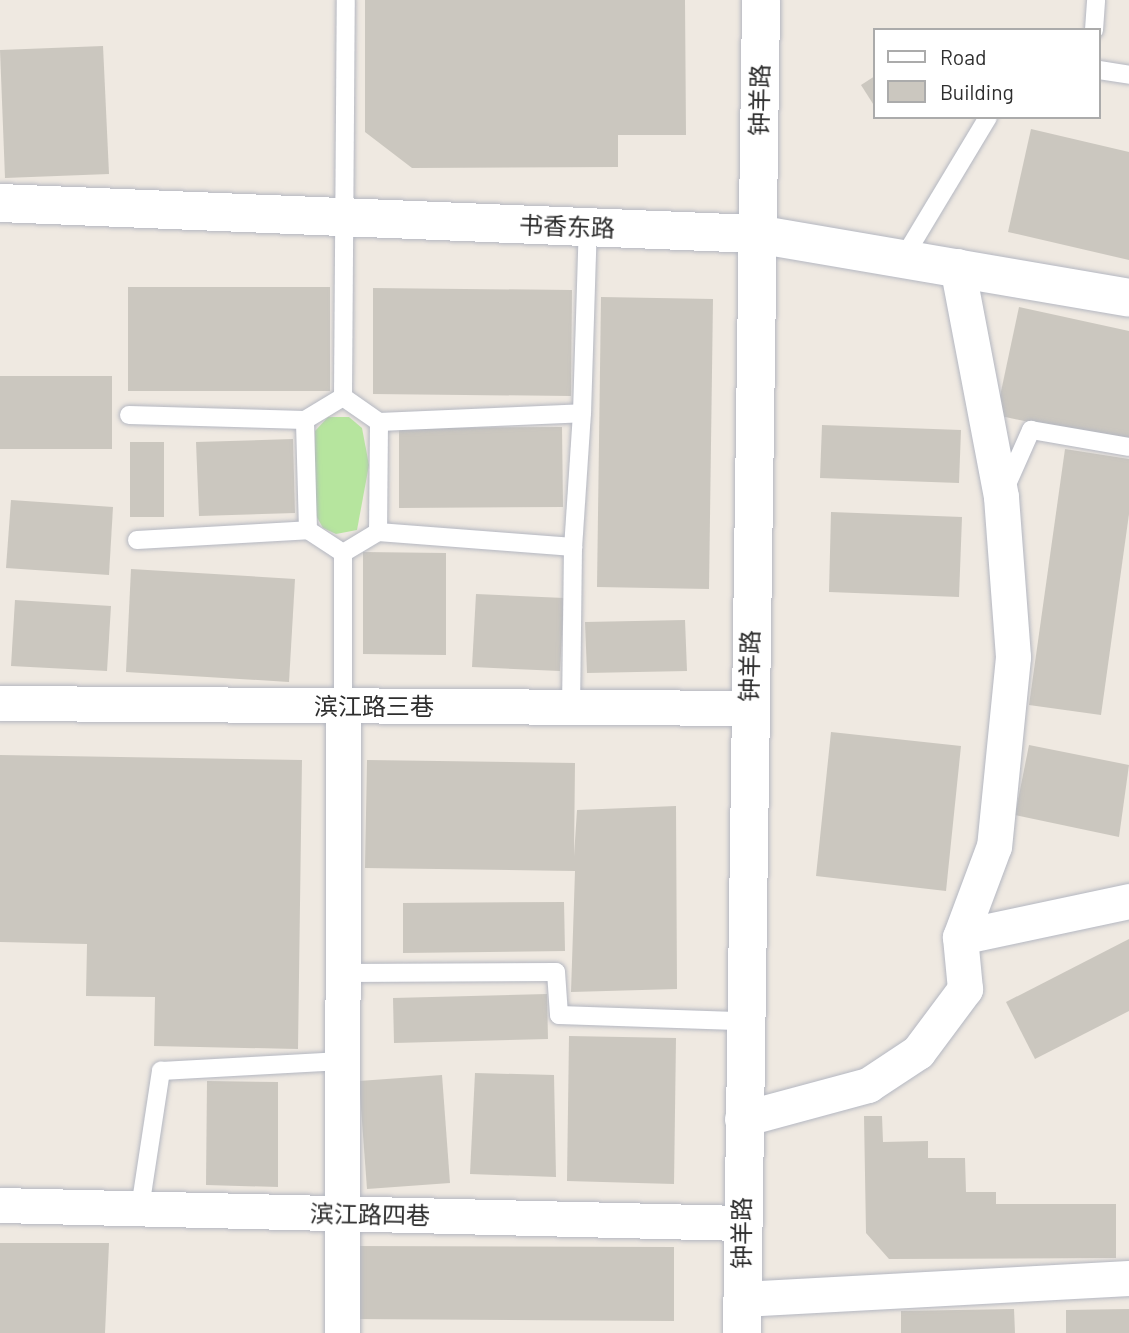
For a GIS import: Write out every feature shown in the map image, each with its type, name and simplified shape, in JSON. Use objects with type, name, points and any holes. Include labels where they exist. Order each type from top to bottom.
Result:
[{"type":"street","name":"钟羊路","points":[[741,1316],[741,1119],[761,0]]},
{"type":"street","name":"书香东路","points":[[0,203],[756,233],[1129,298]]},
{"type":"street","points":[[741,1119],[868,1085],[918,1052],[965,989],[960,937],[994,846],[1013,657],[1001,497],[957,266]]},
{"type":"street","name":"滨江路三巷","points":[[0,704],[749,708]]},
{"type":"street","points":[[342,1333],[343,706]]},
{"type":"street","points":[[960,937],[1129,901]]},
{"type":"street","name":"滨江路四巷","points":[[0,1205],[740,1223]]},
{"type":"street","points":[[741,1316],[1129,1278]]},
{"type":"lane","points":[[343,397],[346,0]]},
{"type":"lane","points":[[1094,28],[1096,0]]},
{"type":"lane","points":[[1101,71],[1129,75]]},
{"type":"lane","points":[[904,257],[987,119]]},
{"type":"lane","points":[[571,707],[573,547],[582,413],[588,227]]},
{"type":"lane","points":[[130,415],[304,420],[343,397]]},
{"type":"lane","points":[[343,397],[379,422],[582,413]]},
{"type":"lane","points":[[304,420],[307,530]]},
{"type":"lane","points":[[378,532],[379,422]]},
{"type":"lane","points":[[1001,497],[1031,430],[1129,447]]},
{"type":"lane","points":[[137,540],[307,530],[343,553]]},
{"type":"lane","points":[[343,553],[378,532],[573,547]]},
{"type":"lane","points":[[343,553],[343,706]]},
{"type":"lane","points":[[343,973],[556,972],[559,1015],[744,1021]]},
{"type":"lane","points":[[140,1208],[161,1071],[342,1061]]},
{"type":"green space","points":[[328,417],[349,417],[362,428],[369,465],[357,530],[336,534],[323,528],[314,512],[315,431]]},
{"type":"building","points":[[365,0],[685,0],[686,135],[618,135],[618,167],[412,168],[365,132]]},
{"type":"building","points":[[103,46],[109,174],[5,178],[0,50]]},
{"type":"building","points":[[874,77],[874,105],[861,85]]},
{"type":"building","points":[[1031,129],[1129,152],[1129,260],[1008,232]]},
{"type":"building","points":[[128,287],[330,287],[330,391],[128,391]]},
{"type":"building","points":[[373,288],[572,290],[571,396],[373,394]]},
{"type":"building","points":[[601,297],[713,299],[709,589],[597,587]]},
{"type":"building","points":[[1019,307],[1129,331],[1129,443],[996,415]]},
{"type":"building","points":[[0,376],[112,376],[112,449],[0,449]]},
{"type":"building","points":[[822,425],[961,430],[959,483],[820,478]]},
{"type":"building","points":[[562,427],[563,507],[399,508],[399,428]]},
{"type":"building","points":[[293,439],[295,513],[199,516],[196,442]]},
{"type":"building","points":[[130,442],[164,442],[164,517],[130,517]]},
{"type":"building","points":[[1065,449],[1129,459],[1129,514],[1101,715],[1029,705]]},
{"type":"building","points":[[11,500],[113,507],[109,575],[6,568]]},
{"type":"building","points":[[831,512],[962,517],[959,597],[829,592]]},
{"type":"building","points":[[363,552],[446,553],[446,655],[363,654]]},
{"type":"building","points":[[131,569],[295,579],[289,682],[126,672]]},
{"type":"building","points":[[476,594],[564,598],[560,671],[472,667]]},
{"type":"building","points":[[15,600],[111,606],[107,671],[11,666]]},
{"type":"building","points":[[685,620],[687,671],[587,673],[585,622]]},
{"type":"building","points":[[831,732],[961,746],[946,891],[816,876]]},
{"type":"building","points":[[1029,745],[1129,765],[1119,837],[1015,815]]},
{"type":"building","points":[[0,755],[302,760],[298,1049],[154,1046],[155,997],[86,996],[87,944],[0,942]]},
{"type":"building","points":[[367,760],[575,763],[574,856],[577,810],[676,806],[677,989],[571,992],[575,871],[365,868]]},
{"type":"building","points":[[564,902],[565,951],[403,953],[403,903]]},
{"type":"building","points":[[1129,939],[1129,1011],[1035,1059],[1006,1002]]},
{"type":"building","points":[[547,994],[548,1039],[394,1043],[393,998]]},
{"type":"building","points":[[569,1036],[676,1038],[674,1184],[567,1181]]},
{"type":"building","points":[[475,1073],[554,1075],[556,1177],[470,1174]]},
{"type":"building","points":[[442,1075],[450,1183],[367,1189],[359,1081]]},
{"type":"building","points":[[207,1081],[278,1082],[278,1187],[206,1185]]},
{"type":"building","points":[[864,1116],[882,1116],[883,1142],[928,1141],[928,1158],[965,1158],[966,1192],[996,1192],[996,1204],[1116,1204],[1116,1258],[889,1259],[866,1233]]},
{"type":"building","points":[[0,1243],[109,1243],[105,1333],[0,1333]]},
{"type":"building","points":[[352,1246],[674,1247],[674,1321],[352,1319]]},
{"type":"building","points":[[1014,1309],[1015,1333],[901,1333],[901,1311]]},
{"type":"building","points":[[1129,1309],[1129,1333],[1066,1333],[1066,1310]]}]
